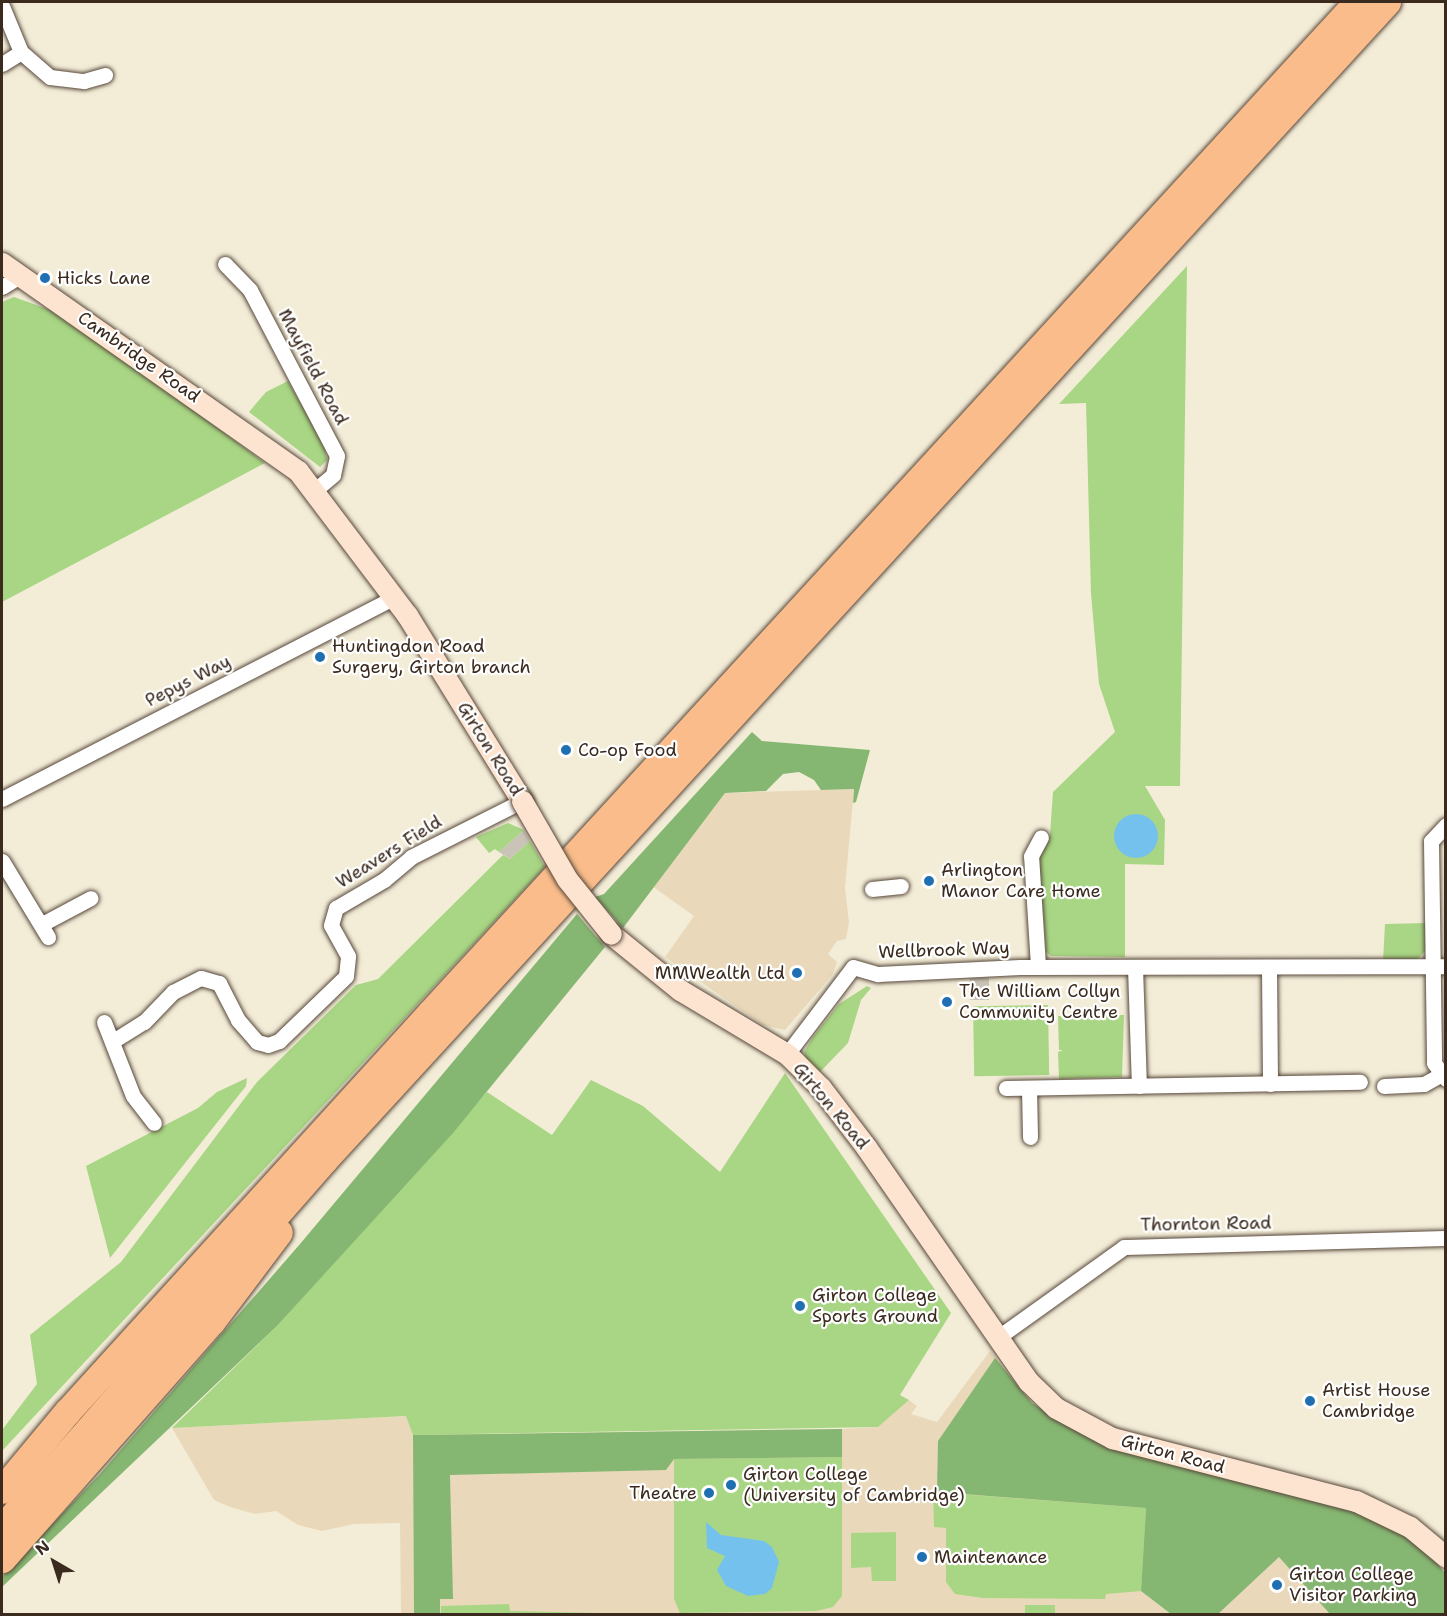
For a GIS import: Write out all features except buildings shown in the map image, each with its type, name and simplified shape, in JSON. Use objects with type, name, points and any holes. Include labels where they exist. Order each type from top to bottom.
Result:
[{"type":"highway","points":[[2,1490],[67,1412],[1357,2]]},
{"type":"highway","points":[[2,1528],[324,1160],[1387,2]]},
{"type":"highway","points":[[2,1559],[212,1321],[270,1247],[324,1160]]},
{"type":"highway","points":[[2,1468],[67,1412]]},
{"type":"street","points":[[2,6],[21,52],[57,80],[84,81],[105,75]]},
{"type":"street","points":[[2,64],[21,52]]},
{"type":"street","name":"Cambridge Road","points":[[2,263],[275,453]]},
{"type":"street","name":"Mayfield Road","points":[[225,264],[250,290],[337,456],[333,475],[314,491]]},
{"type":"street","points":[[2,288],[21,275]]},
{"type":"street","name":"Girton Road","points":[[275,453],[298,471],[393,598],[522,801],[567,879],[611,934],[680,990],[787,1054],[821,1088],[866,1147],[1029,1382],[1056,1408],[1112,1438],[1356,1501],[1410,1527],[1446,1557]]},
{"type":"street","name":"Pepys Way","points":[[2,799],[393,598]]},
{"type":"street","name":"Weavers Field","points":[[113,1041],[144,1022],[173,992],[201,978],[219,983],[238,1020],[257,1042],[268,1046],[279,1041],[346,976],[348,956],[331,924],[336,908],[384,880],[411,857],[522,801]]},
{"type":"street","points":[[1384,1086],[1424,1084],[1443,1077],[1434,1063],[1439,966],[1431,841],[1446,825]]},
{"type":"street","points":[[1038,966],[1031,856],[1041,837]]},
{"type":"street","points":[[2,861],[45,930],[91,898]]},
{"type":"street","points":[[872,890],[901,886]]},
{"type":"street","name":"Wellbrook Way","points":[[787,1054],[854,968],[878,974],[1038,966],[1269,968],[1439,966]]},
{"type":"street","points":[[1135,967],[1139,1086]]},
{"type":"street","points":[[1269,968],[1270,1084]]},
{"type":"street","points":[[104,1022],[134,1096],[154,1123]]},
{"type":"street","points":[[1006,1088],[1360,1082]]},
{"type":"street","points":[[1029,1088],[1030,1137]]},
{"type":"street","name":"Thornton Road","points":[[997,1338],[1125,1247],[1446,1238]]},
{"type":"shaded area","points":[[854,789],[845,888],[849,922],[846,939],[837,941],[828,954],[837,962],[833,974],[785,1030],[763,1025],[665,957],[694,916],[652,886],[725,793]]},
{"type":"shaded area","points":[[524,830],[530,841],[510,859],[499,852]]},
{"type":"shaded area","points":[[970,978],[989,978],[989,1000],[970,1000]]},
{"type":"shaded area","name":"Girton College (University of Cambridge)","points":[[990,1351],[1032,1403],[1064,1424],[1445,1573],[1445,1614],[401,1614],[400,1523],[354,1524],[322,1531],[298,1525],[276,1511],[255,1514],[230,1507],[214,1500],[172,1428],[407,1416],[413,1435],[842,1429],[878,1427],[909,1400],[917,1406],[911,1414],[937,1422]]},
{"type":"green space","points":[[1187,266],[1180,786],[1145,786],[1165,820],[1164,865],[1125,864],[1125,957],[1051,956],[1046,952],[1039,857],[1050,835],[1053,792],[1115,732],[1099,684],[1091,594],[1086,403],[1059,404]]},
{"type":"green space","points":[[14,297],[64,315],[265,463],[2,602],[2,302]]},
{"type":"green space","points":[[288,381],[324,445],[327,460],[320,467],[249,412],[266,392]]},
{"type":"green space","points":[[752,732],[762,741],[870,750],[856,802],[853,803],[854,789],[821,790],[814,780],[799,772],[783,774],[766,791],[725,793],[623,928],[595,897],[604,894]]},
{"type":"green space","points":[[508,823],[524,830],[499,852],[495,849],[489,853],[476,837]]},
{"type":"green space","points":[[530,841],[545,867],[2,1451],[2,1430],[37,1384],[30,1335],[121,1262],[257,1082],[356,985],[378,979],[503,855],[510,859]]},
{"type":"green space","points":[[577,914],[605,947],[453,1133],[277,1326],[2,1587],[2,1577],[100,1474],[300,1244]]},
{"type":"green space","points":[[1427,923],[1427,949],[1416,961],[1383,961],[1385,924]]},
{"type":"green space","points":[[867,986],[871,988],[861,1000],[848,1043],[819,1073],[809,1067],[804,1052],[813,1037],[839,1004]]},
{"type":"green space","points":[[1048,1005],[1049,1075],[974,1076],[973,1006]]},
{"type":"green space","points":[[1124,1015],[1122,1077],[1059,1079],[1058,1052],[1063,1050],[1059,1050],[1058,1016]]},
{"type":"green space","points":[[785,1073],[951,1313],[900,1395],[909,1400],[878,1427],[413,1435],[406,1416],[172,1428],[277,1326],[487,1092],[552,1135],[591,1080],[643,1106],[720,1172]]},
{"type":"green space","points":[[247,1078],[246,1086],[110,1258],[86,1166],[198,1108],[217,1092]]},
{"type":"green space","points":[[995,1358],[1032,1403],[1064,1424],[1350,1509],[1393,1527],[1426,1550],[1445,1573],[1445,1614],[1330,1614],[1279,1557],[1218,1614],[1171,1614],[1141,1591],[1146,1508],[937,1492],[938,1441]]},
{"type":"green space","points":[[842,1429],[842,1457],[674,1459],[666,1470],[450,1475],[453,1599],[440,1599],[440,1614],[414,1614],[413,1435]]},
{"type":"green space","points":[[842,1457],[842,1596],[833,1607],[816,1611],[680,1613],[674,1599],[674,1459]]},
{"type":"green space","points":[[933,1492],[1146,1508],[1141,1591],[1106,1594],[1105,1599],[983,1598],[955,1594],[946,1582],[946,1528],[934,1527]]},
{"type":"green space","points":[[896,1532],[896,1581],[872,1581],[871,1567],[851,1568],[851,1533]]},
{"type":"green space","points":[[509,1604],[510,1611],[647,1614],[441,1614],[441,1606]]},
{"type":"green space","points":[[1025,1605],[1055,1605],[1055,1614],[1025,1614]]},
{"type":"water","points":[[1136,814],[1152,820],[1158,836],[1152,852],[1136,858],[1120,852],[1114,836],[1120,820]]},
{"type":"water","points":[[706,1522],[721,1535],[764,1541],[772,1547],[779,1562],[772,1588],[765,1594],[748,1596],[726,1586],[717,1570],[725,1556],[707,1548]]},
{"type":"place","name":"Hicks Lane","points":[[45,278]]},
{"type":"place","name":"Huntingdon Road Surgery, Girton branch","points":[[320,657]]},
{"type":"place","name":"Co-op Food","points":[[566,750]]},
{"type":"place","name":"Arlington Manor Care Home","points":[[929,881]]},
{"type":"place","name":"MMWealth Ltd","points":[[797,973]]},
{"type":"place","name":"The William Collyn Community Centre","points":[[947,1002]]},
{"type":"place","name":"Girton College Sports Ground","points":[[800,1306]]},
{"type":"place","name":"Artist House Cambridge","points":[[1310,1401]]},
{"type":"place","name":"Girton College (University of Cambridge)","points":[[731,1485]]},
{"type":"place","name":"Theatre","points":[[709,1493]]},
{"type":"place","name":"Maintenance","points":[[922,1557]]},
{"type":"place","name":"Girton College Visitor Parking","points":[[1277,1585]]}]
